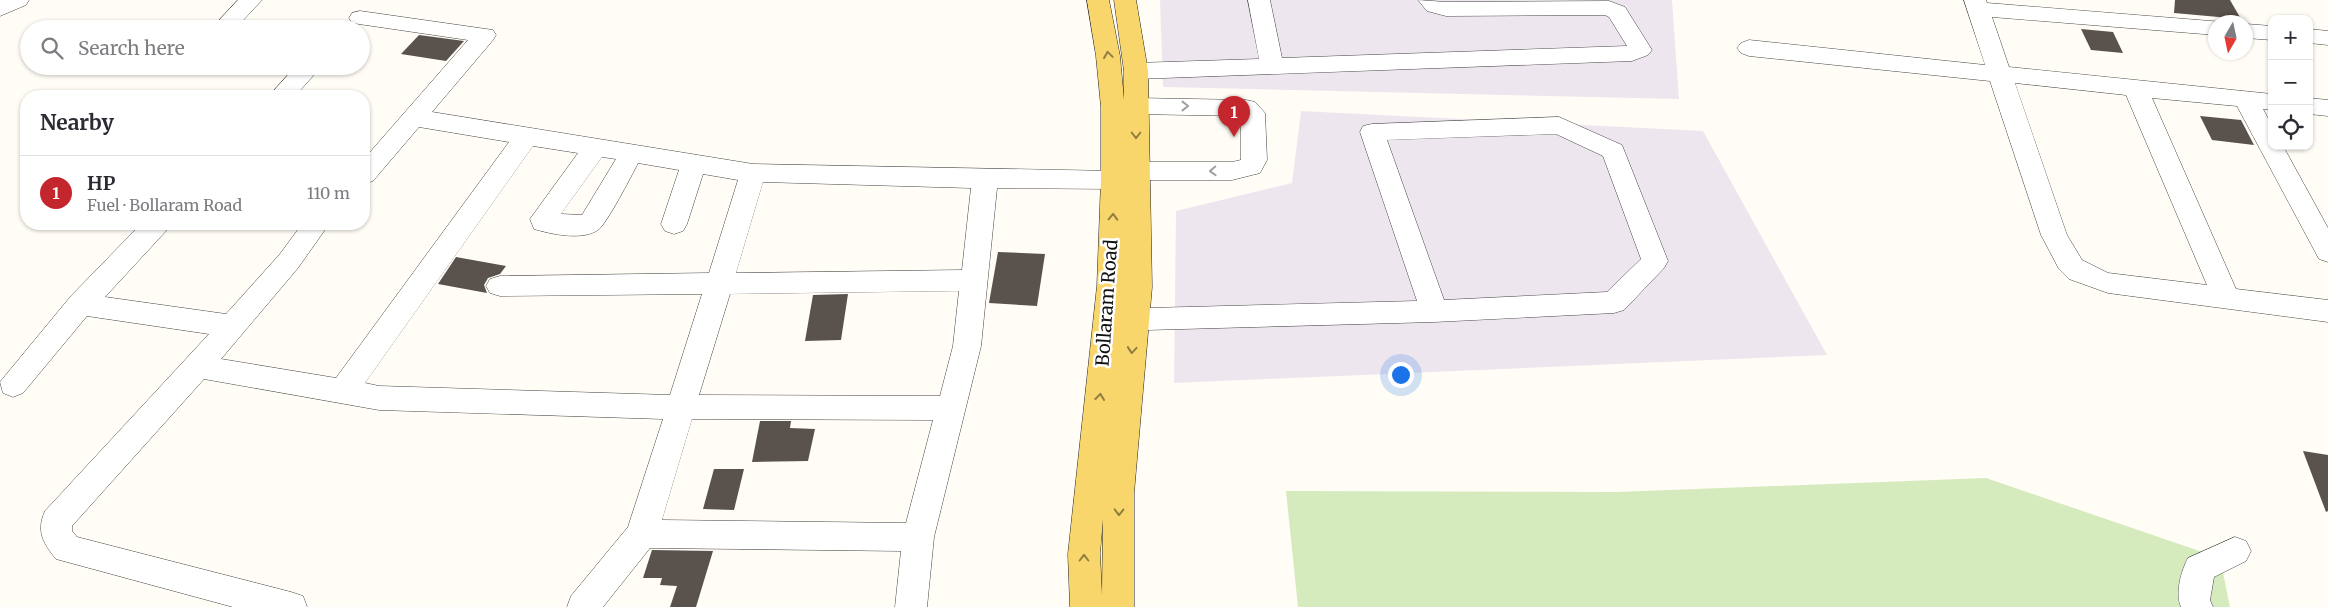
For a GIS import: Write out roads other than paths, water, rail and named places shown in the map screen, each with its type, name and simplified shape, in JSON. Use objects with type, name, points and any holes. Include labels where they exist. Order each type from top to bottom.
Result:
[{"type":"main road","name":"Bollaram Road","points":[[1098,0],[1125,176],[1138,286],[1119,492],[1118,607]]},
{"type":"main road","name":"Bollaram Road","points":[[1086,607],[1084,554],[1107,320],[1125,176],[1136,106],[1136,71],[1125,0]]},
{"type":"street","points":[[0,9],[18,0]]},
{"type":"street","points":[[231,20],[252,0]]},
{"type":"street","points":[[359,20],[378,0]]},
{"type":"street","points":[[1260,0],[1272,65]]},
{"type":"street","points":[[1136,71],[1632,53],[1640,50],[1617,12],[1610,8],[1446,9],[1435,6],[1429,0]]},
{"type":"street","points":[[2208,27],[1976,4],[2054,235],[2068,266],[2087,277],[2108,283],[2328,311]]},
{"type":"street","points":[[370,25],[484,35],[370,167]]},
{"type":"street","points":[[2253,32],[2268,33]]},
{"type":"street","points":[[2313,36],[2328,38]]},
{"type":"street","points":[[1749,48],[2001,76],[2135,87],[2268,102]]},
{"type":"street","points":[[287,90],[301,75]]},
{"type":"street","points":[[2135,87],[2225,299]]},
{"type":"street","points":[[2245,99],[2328,252]]},
{"type":"street","points":[[414,118],[753,173],[985,179],[1125,176],[1232,170],[1251,167],[1254,160],[1253,113],[1246,108],[1136,106]]},
{"type":"street","points":[[2313,106],[2328,108]]},
{"type":"street","points":[[1107,320],[1135,321],[1434,311],[1614,302],[1655,261],[1613,151],[1559,125],[1372,132],[1434,311]]},
{"type":"street","points":[[343,391],[526,136]]},
{"type":"street","points":[[596,147],[542,219],[543,222],[583,226],[591,222],[632,153]]},
{"type":"street","points":[[674,224],[694,163]]},
{"type":"street","points":[[583,607],[642,534],[753,173]]},
{"type":"street","points":[[911,607],[918,537],[967,346],[985,179]]},
{"type":"street","points":[[13,385],[81,304],[151,230]]},
{"type":"street","points":[[291,607],[67,549],[56,535],[56,521],[198,366],[289,261],[312,230]]},
{"type":"street","points":[[500,286],[720,282],[865,283],[975,280]]},
{"type":"street","points":[[81,304],[232,326]]},
{"type":"street","points":[[198,366],[379,398],[681,407],[950,408]]},
{"type":"street","points":[[642,534],[918,537]]},
{"type":"street","points":[[2196,607],[2194,600],[2199,568],[2235,551]]},
{"type":"place","name":"HP","points":[[1234,137]]}]
